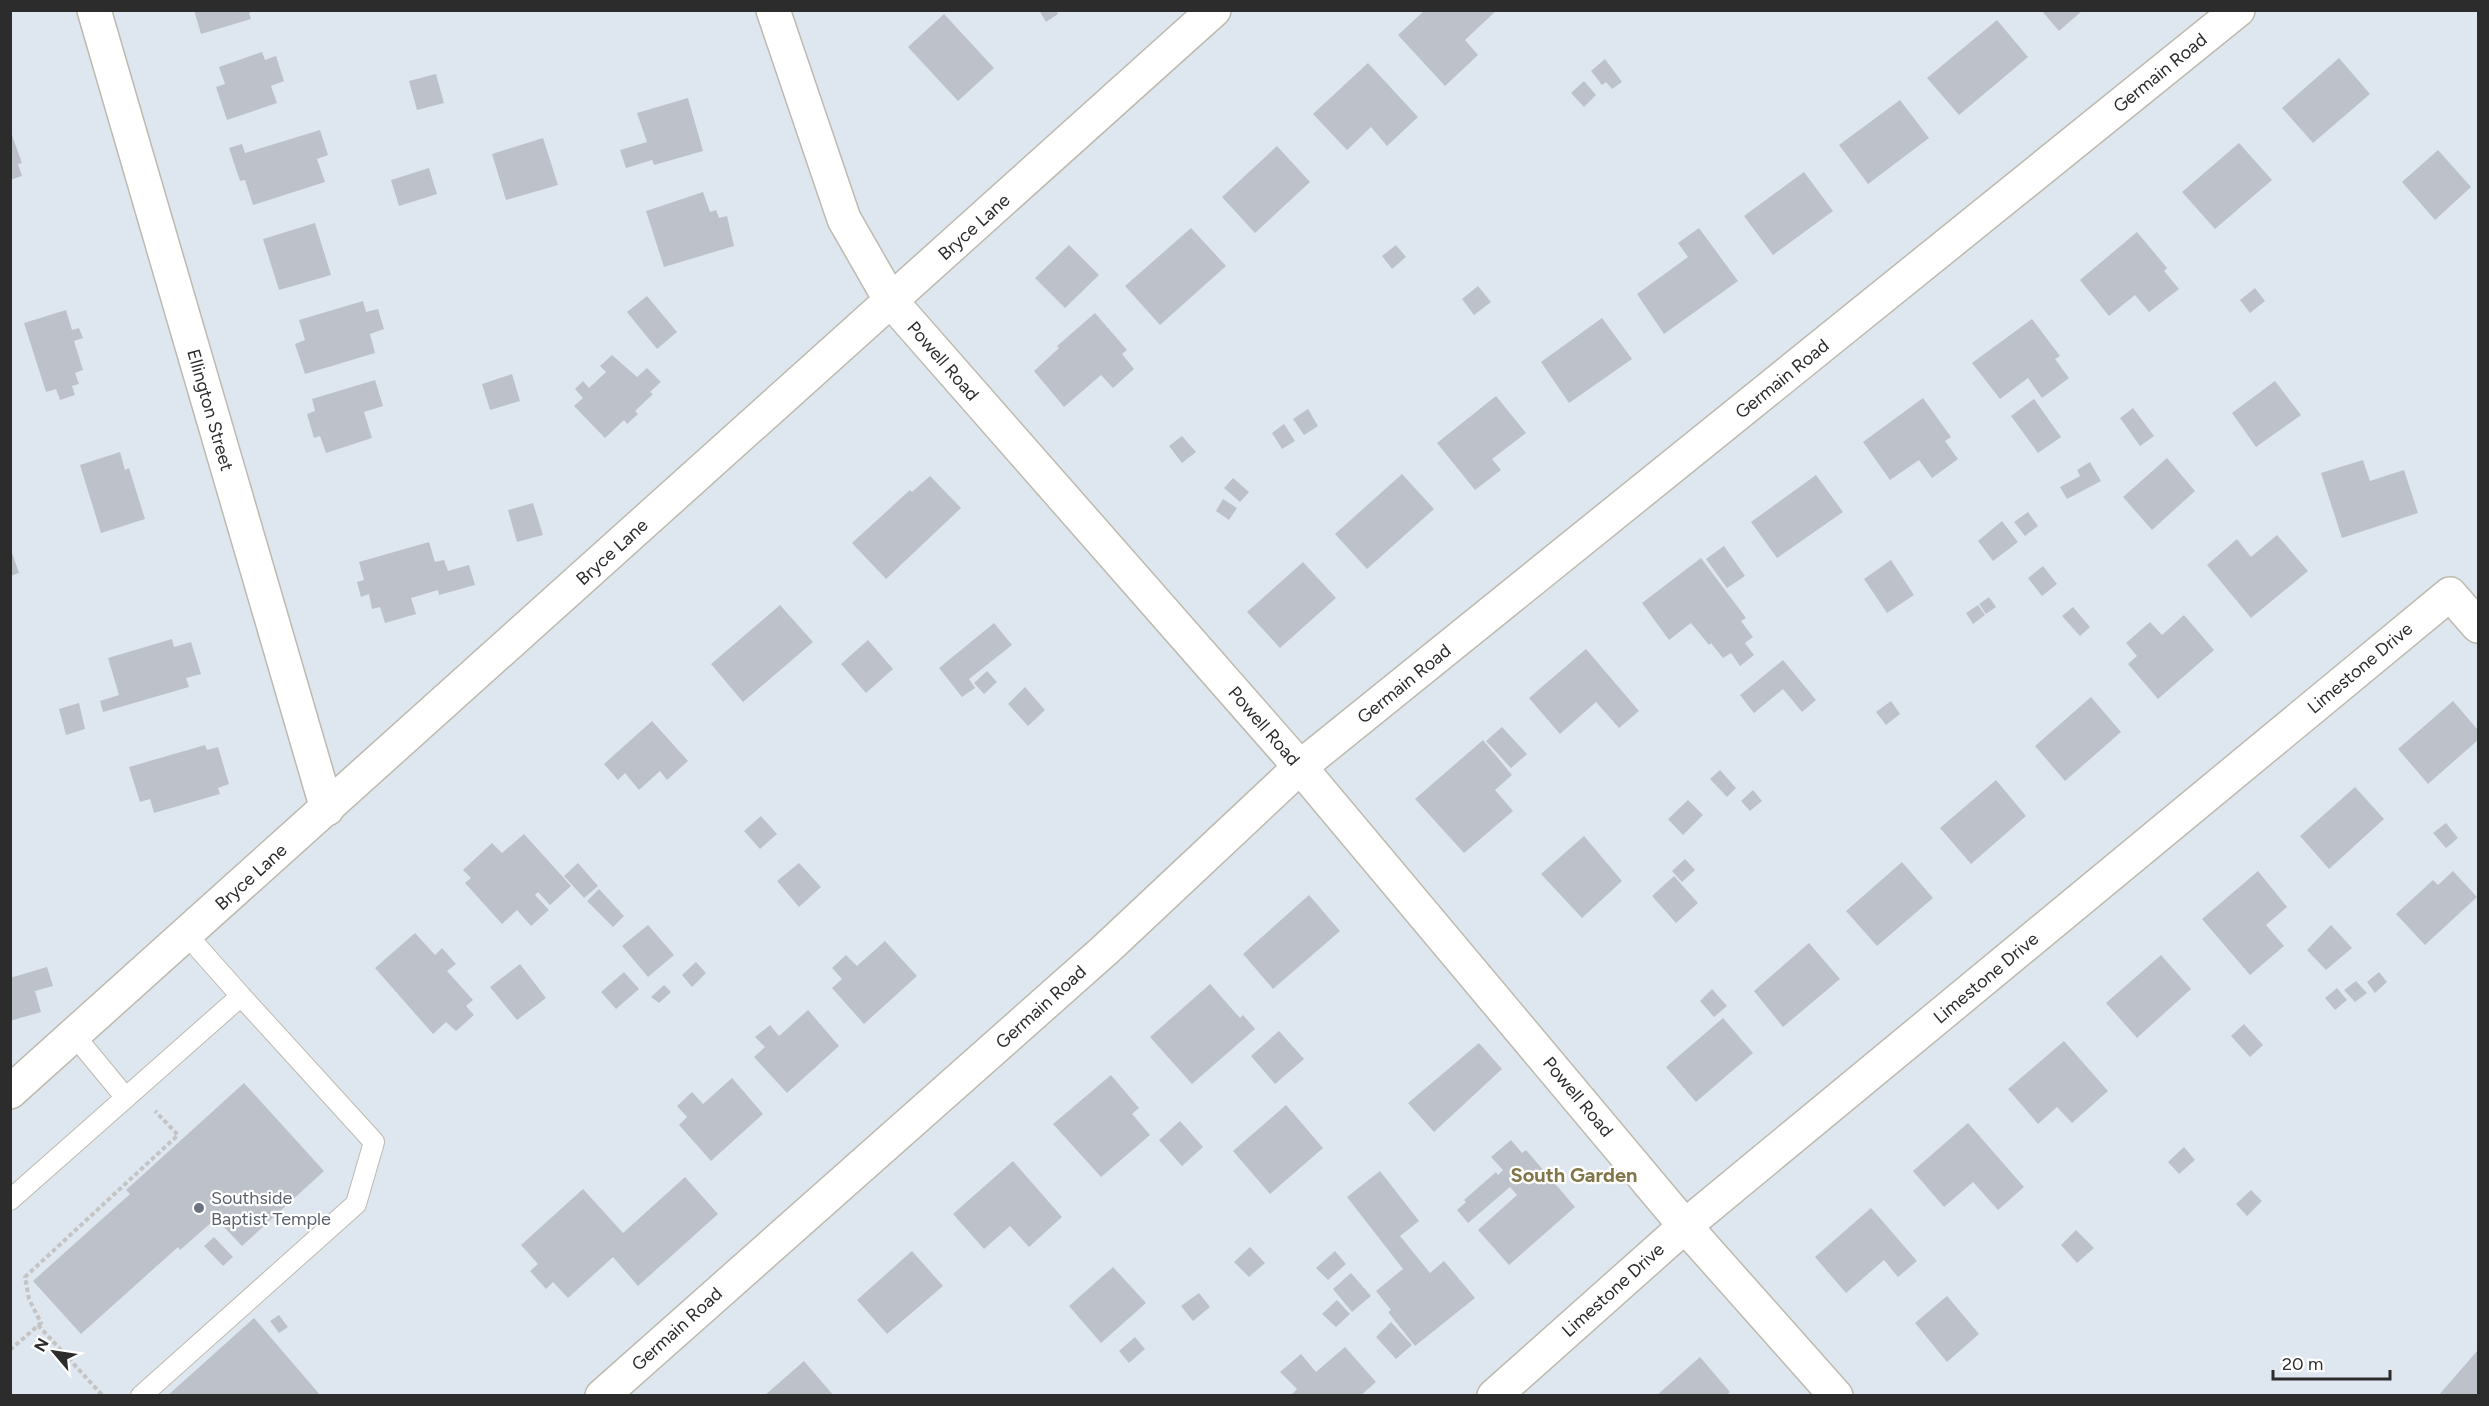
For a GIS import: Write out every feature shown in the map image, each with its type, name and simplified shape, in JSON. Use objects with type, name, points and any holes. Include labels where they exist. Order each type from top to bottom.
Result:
[{"type":"street","name":"Ellington Street","points":[[94,10],[327,809]]},
{"type":"street","name":"Powell Road","points":[[773,10],[844,219],[891,301],[1300,767],[1685,1226],[1836,1395]]},
{"type":"street","name":"Bryce Lane","points":[[10,1092],[1214,10]]},
{"type":"street","name":"Germain Road","points":[[602,1395],[1105,950],[1300,767],[2238,10]]},
{"type":"street","name":"Limestone Drive","points":[[1494,1395],[1685,1226],[2450,594],[2478,626]]},
{"type":"lane","points":[[141,1395],[356,1204],[374,1142],[186,934]]},
{"type":"lane","points":[[10,1200],[241,996]]},
{"type":"lane","points":[[74,1035],[126,1098]]},
{"type":"path","points":[[10,1350],[41,1323],[29,1299],[25,1277],[178,1136],[154,1110]]},
{"type":"path","points":[[38,1325],[103,1395]]},
{"type":"building","points":[[194,10],[254,11],[249,13],[251,19],[201,34]]},
{"type":"building","points":[[1039,10],[1056,10],[1058,14],[1046,22]]},
{"type":"building","points":[[1425,10],[1497,10],[1465,40],[1478,55],[1445,86],[1398,35]]},
{"type":"building","points":[[2041,10],[2083,10],[2059,31]]},
{"type":"building","points":[[944,14],[994,68],[958,101],[908,47]]},
{"type":"building","points":[[1997,20],[2028,57],[1959,115],[1927,78]]},
{"type":"building","points":[[262,52],[265,60],[276,56],[284,81],[271,86],[277,103],[227,120],[216,87],[225,84],[219,67]]},
{"type":"building","points":[[2339,58],[2370,94],[2313,143],[2282,108]]},
{"type":"building","points":[[1605,59],[1622,82],[1612,89],[1606,82],[1602,85],[1591,71]]},
{"type":"building","points":[[1368,63],[1418,117],[1387,146],[1371,127],[1347,150],[1313,114]]},
{"type":"building","points":[[436,74],[444,103],[417,110],[409,81]]},
{"type":"building","points":[[1584,81],[1596,95],[1584,107],[1571,93]]},
{"type":"building","points":[[688,98],[703,151],[654,165],[652,160],[626,168],[620,150],[647,142],[637,113]]},
{"type":"building","points":[[1900,100],[1929,138],[1868,184],[1839,145]]},
{"type":"building","points":[[10,130],[22,163],[18,164],[22,176],[10,180]]},
{"type":"building","points":[[320,130],[328,155],[317,159],[325,182],[253,205],[245,180],[240,181],[229,148],[242,144],[245,153]]},
{"type":"building","points":[[543,138],[558,185],[506,200],[492,154]]},
{"type":"building","points":[[2239,143],[2272,180],[2215,229],[2182,192]]},
{"type":"building","points":[[1277,146],[1310,182],[1255,233],[1222,197]]},
{"type":"building","points":[[2438,150],[2471,187],[2435,220],[2402,182]]},
{"type":"building","points":[[429,168],[437,194],[399,206],[391,180]]},
{"type":"building","points":[[1804,172],[1833,211],[1773,255],[1744,216]]},
{"type":"building","points":[[703,192],[710,212],[716,210],[719,218],[727,216],[734,246],[664,267],[646,211]]},
{"type":"building","points":[[315,223],[331,275],[279,290],[263,239]]},
{"type":"building","points":[[1191,228],[1226,266],[1160,325],[1125,286]]},
{"type":"building","points":[[1699,228],[1738,281],[1664,334],[1637,294],[1688,257],[1678,243]]},
{"type":"building","points":[[2137,232],[2167,268],[2164,271],[2179,289],[2149,312],[2135,295],[2109,316],[2080,280]]},
{"type":"building","points":[[1069,245],[1099,275],[1065,308],[1035,278]]},
{"type":"building","points":[[1396,245],[1406,257],[1392,269],[1382,256]]},
{"type":"building","points":[[1478,286],[1491,302],[1474,315],[1462,299]]},
{"type":"building","points":[[2255,288],[2265,301],[2250,313],[2240,300]]},
{"type":"building","points":[[647,296],[677,332],[657,349],[627,312]]},
{"type":"building","points":[[363,301],[366,312],[378,309],[384,329],[370,334],[375,353],[305,374],[295,344],[305,340],[299,320]]},
{"type":"building","points":[[66,310],[72,330],[79,328],[83,338],[74,341],[83,370],[75,373],[79,384],[72,386],[75,395],[60,400],[56,389],[46,392],[24,323]]},
{"type":"building","points":[[1095,313],[1127,350],[1122,354],[1134,369],[1113,388],[1101,375],[1064,407],[1034,371],[1059,348],[1057,346]]},
{"type":"building","points":[[1602,318],[1632,359],[1569,403],[1541,362]]},
{"type":"building","points":[[2032,319],[2060,356],[2055,359],[2069,378],[2042,398],[2028,378],[2000,399],[1972,363]]},
{"type":"building","points":[[612,355],[637,377],[647,368],[661,382],[650,392],[653,394],[635,411],[638,414],[627,424],[624,420],[605,438],[574,406],[583,398],[575,389],[583,381],[589,388],[606,372],[600,366]]},
{"type":"building","points":[[512,374],[520,401],[490,410],[482,384]]},
{"type":"building","points":[[375,380],[383,406],[364,412],[372,438],[326,453],[320,436],[314,438],[307,414],[315,411],[312,399]]},
{"type":"building","points":[[2275,381],[2301,415],[2256,447],[2232,413]]},
{"type":"building","points":[[1496,396],[1526,433],[1492,459],[1501,470],[1475,490],[1437,443]]},
{"type":"building","points":[[1923,398],[1951,437],[1945,441],[1958,459],[1932,478],[1919,460],[1890,480],[1863,442]]},
{"type":"building","points":[[2034,399],[2061,437],[2038,453],[2011,416]]},
{"type":"building","points":[[2133,408],[2154,436],[2140,446],[2120,418]]},
{"type":"building","points":[[1308,409],[1318,426],[1304,435],[1293,419]]},
{"type":"building","points":[[1284,424],[1295,441],[1282,449],[1272,433]]},
{"type":"building","points":[[1182,436],[1196,452],[1182,463],[1169,446]]},
{"type":"building","points":[[120,452],[125,470],[129,468],[145,519],[101,533],[80,465]]},
{"type":"building","points":[[2167,458],[2195,491],[2152,530],[2123,497]]},
{"type":"building","points":[[2363,460],[2370,481],[2404,470],[2418,513],[2342,538],[2321,473]]},
{"type":"building","points":[[2090,462],[2101,481],[2067,499],[2060,487],[2080,476],[2077,470]]},
{"type":"building","points":[[1402,474],[1434,509],[1367,569],[1335,534]]},
{"type":"building","points":[[1816,475],[1843,512],[1777,558],[1751,522]]},
{"type":"building","points":[[930,476],[961,508],[886,579],[852,543],[910,490],[912,492]]},
{"type":"building","points":[[1233,478],[1249,492],[1240,502],[1224,488]]},
{"type":"building","points":[[1223,499],[1237,508],[1229,520],[1216,511]]},
{"type":"building","points":[[533,503],[543,535],[517,542],[508,510]]},
{"type":"building","points":[[2028,512],[2038,526],[2025,536],[2014,522]]},
{"type":"building","points":[[2002,521],[2018,542],[1993,561],[1978,541]]},
{"type":"building","points":[[2277,535],[2308,571],[2251,618],[2207,565],[2237,539],[2251,557]]},
{"type":"building","points":[[429,542],[435,562],[444,560],[448,571],[469,565],[475,585],[439,595],[438,590],[411,598],[416,614],[385,623],[380,607],[372,609],[369,594],[361,597],[357,582],[364,580],[359,562]]},
{"type":"building","points":[[1724,546],[1745,576],[1727,588],[1706,559]]},
{"type":"building","points":[[10,547],[19,573],[10,576]]},
{"type":"building","points":[[1701,558],[1746,618],[1741,621],[1753,637],[1745,643],[1754,655],[1740,666],[1731,653],[1723,658],[1691,623],[1669,640],[1642,603]]},
{"type":"building","points":[[1891,560],[1914,595],[1887,613],[1864,579]]},
{"type":"building","points":[[1303,562],[1336,598],[1280,648],[1247,612]]},
{"type":"building","points":[[2043,566],[2057,584],[2042,596],[2028,578]]},
{"type":"building","points":[[1989,597],[1996,607],[1986,614],[1979,604]]},
{"type":"building","points":[[780,605],[813,642],[743,702],[711,664]]},
{"type":"building","points":[[1978,605],[1985,615],[1973,624],[1966,613]]},
{"type":"building","points":[[2073,607],[2090,627],[2080,636],[2062,616]]},
{"type":"building","points":[[2184,615],[2214,650],[2158,699],[2128,664],[2137,656],[2126,643],[2150,622],[2162,635]]},
{"type":"building","points":[[994,623],[1012,645],[969,679],[975,688],[962,697],[939,668]]},
{"type":"building","points":[[172,639],[174,647],[191,642],[201,674],[186,678],[189,687],[103,712],[100,701],[119,695],[108,658]]},
{"type":"building","points":[[868,640],[893,669],[866,693],[841,664]]},
{"type":"building","points":[[1586,649],[1639,711],[1619,728],[1596,702],[1560,734],[1529,698]]},
{"type":"building","points":[[1783,660],[1816,700],[1802,712],[1783,689],[1754,713],[1740,695]]},
{"type":"building","points":[[987,671],[997,682],[984,694],[974,683]]},
{"type":"building","points":[[1025,687],[1045,710],[1028,726],[1008,704]]},
{"type":"building","points":[[2091,697],[2121,732],[2065,781],[2035,746]]},
{"type":"building","points":[[1891,701],[1900,714],[1886,725],[1876,712]]},
{"type":"building","points":[[2453,701],[2478,730],[2478,740],[2428,784],[2398,749]]},
{"type":"building","points":[[79,703],[85,729],[66,735],[59,709]]},
{"type":"building","points":[[652,721],[688,761],[667,780],[660,771],[639,790],[625,773],[618,780],[604,764]]},
{"type":"building","points":[[1502,727],[1527,754],[1511,768],[1486,741]]},
{"type":"building","points":[[1483,740],[1512,775],[1495,790],[1513,811],[1464,853],[1415,799]]},
{"type":"building","points":[[205,745],[207,750],[218,747],[229,784],[218,788],[220,794],[154,813],[150,799],[140,802],[129,767]]},
{"type":"building","points":[[1720,770],[1736,788],[1727,797],[1710,779]]},
{"type":"building","points":[[1996,780],[2026,816],[1971,864],[1940,828]]},
{"type":"building","points":[[2355,787],[2384,819],[2329,869],[2300,836]]},
{"type":"building","points":[[1753,790],[1762,801],[1750,811],[1741,801]]},
{"type":"building","points":[[1688,800],[1703,815],[1683,835],[1668,819]]},
{"type":"building","points":[[761,816],[777,834],[760,849],[744,831]]},
{"type":"building","points":[[2446,823],[2458,838],[2446,848],[2433,833]]},
{"type":"building","points":[[524,834],[571,886],[550,905],[538,892],[535,895],[549,910],[531,926],[517,910],[502,924],[465,883],[471,878],[463,870],[492,843],[502,853]]},
{"type":"building","points":[[1584,836],[1622,881],[1582,918],[1541,874]]},
{"type":"building","points":[[1685,859],[1695,870],[1682,882],[1672,871]]},
{"type":"building","points":[[1902,862],[1933,898],[1877,946],[1846,911]]},
{"type":"building","points":[[578,863],[598,886],[584,898],[564,876]]},
{"type":"building","points":[[799,863],[821,887],[799,907],[777,881]]},
{"type":"building","points":[[2258,871],[2287,907],[2266,925],[2284,946],[2250,975],[2202,919]]},
{"type":"building","points":[[2453,871],[2477,897],[2425,945],[2396,914],[2433,880],[2438,885]]},
{"type":"building","points":[[1674,876],[1698,903],[1676,923],[1652,896]]},
{"type":"building","points":[[599,889],[624,916],[613,927],[587,901]]},
{"type":"building","points":[[1309,895],[1340,931],[1273,989],[1243,954]]},
{"type":"building","points":[[648,925],[674,955],[648,977],[622,946]]},
{"type":"building","points":[[2331,925],[2352,948],[2326,970],[2307,950]]},
{"type":"building","points":[[415,933],[435,955],[442,948],[456,964],[447,971],[473,1000],[466,1006],[474,1015],[456,1031],[446,1022],[433,1034],[375,968]]},
{"type":"building","points":[[885,941],[917,976],[864,1024],[832,988],[842,979],[832,968],[846,955],[857,966]]},
{"type":"building","points":[[1809,943],[1840,979],[1783,1027],[1754,991]]},
{"type":"building","points":[[2161,955],[2191,989],[2137,1038],[2106,1003]]},
{"type":"building","points":[[696,962],[706,973],[692,987],[682,975]]},
{"type":"building","points":[[520,964],[546,998],[517,1020],[490,987]]},
{"type":"building","points":[[47,967],[53,986],[35,991],[41,1012],[10,1021],[10,978]]},
{"type":"building","points":[[624,972],[639,989],[616,1009],[601,992]]},
{"type":"building","points":[[2379,972],[2387,982],[2375,993],[2367,982]]},
{"type":"building","points":[[2356,981],[2367,993],[2355,1002],[2344,990]]},
{"type":"building","points":[[1210,984],[1240,1018],[1243,1015],[1255,1029],[1192,1084],[1150,1037]]},
{"type":"building","points":[[664,985],[671,992],[659,1003],[651,997]]},
{"type":"building","points":[[2337,988],[2347,1000],[2335,1010],[2325,998]]},
{"type":"building","points":[[1712,989],[1727,1006],[1714,1017],[1700,1001]]},
{"type":"building","points":[[808,1010],[839,1046],[787,1093],[754,1057],[765,1047],[755,1037],[770,1025],[779,1036]]},
{"type":"building","points":[[1723,1018],[1753,1053],[1696,1102],[1666,1067]]},
{"type":"building","points":[[2244,1024],[2263,1045],[2250,1057],[2231,1036]]},
{"type":"building","points":[[1279,1031],[1304,1059],[1275,1084],[1251,1056]]},
{"type":"building","points":[[2064,1041],[2108,1091],[2072,1123],[2057,1107],[2038,1124],[2008,1089]]},
{"type":"building","points":[[1479,1043],[1502,1069],[1434,1132],[1408,1103]]},
{"type":"building","points":[[1111,1075],[1139,1108],[1132,1114],[1150,1135],[1101,1177],[1053,1124]]},
{"type":"building","points":[[732,1078],[763,1114],[711,1161],[679,1125],[687,1117],[677,1106],[692,1092],[703,1104]]},
{"type":"building","name":"Southside Baptist Temple","points":[[244,1083],[324,1171],[242,1246],[221,1224],[217,1228],[212,1222],[180,1250],[178,1247],[81,1334],[33,1281],[130,1194],[126,1190]]},
{"type":"building","points":[[1286,1105],[1323,1148],[1270,1194],[1233,1151]]},
{"type":"building","points":[[1180,1121],[1203,1147],[1182,1166],[1159,1140]]},
{"type":"building","points":[[1968,1123],[2024,1187],[1998,1210],[1973,1182],[1944,1207],[1913,1171]]},
{"type":"building","points":[[1511,1140],[1522,1153],[1526,1150],[1575,1207],[1509,1265],[1478,1230],[1517,1195],[1510,1187],[1468,1223],[1457,1210],[1466,1202],[1464,1200],[1496,1172],[1498,1175],[1503,1170],[1491,1157]]},
{"type":"building","points":[[2184,1147],[2195,1160],[2179,1174],[2168,1162]]},
{"type":"building","points":[[1013,1161],[1062,1217],[1029,1247],[1010,1226],[984,1249],[953,1214]]},
{"type":"building","points":[[1380,1171],[1419,1221],[1400,1236],[1430,1273],[1444,1261],[1475,1298],[1415,1346],[1388,1312],[1391,1310],[1376,1291],[1403,1269],[1347,1197]]},
{"type":"building","points":[[685,1177],[718,1214],[638,1286],[613,1257],[568,1298],[553,1282],[546,1289],[530,1271],[538,1264],[521,1245],[583,1189],[623,1233]]},
{"type":"building","points":[[2251,1190],[2262,1201],[2247,1216],[2236,1204]]},
{"type":"building","points":[[1871,1208],[1917,1261],[1898,1277],[1884,1260],[1846,1293],[1815,1257]]},
{"type":"building","points":[[2076,1230],[2094,1248],[2077,1263],[2061,1245]]},
{"type":"building","points":[[214,1237],[233,1257],[223,1266],[204,1246]]},
{"type":"building","points":[[1250,1247],[1265,1263],[1249,1277],[1234,1262]]},
{"type":"building","points":[[912,1251],[943,1286],[887,1334],[857,1300]]},
{"type":"building","points":[[1335,1251],[1346,1264],[1328,1280],[1316,1268]]},
{"type":"building","points":[[1113,1267],[1146,1303],[1101,1343],[1069,1306]]},
{"type":"building","points":[[1351,1273],[1371,1296],[1352,1312],[1333,1289]]},
{"type":"building","points":[[1199,1293],[1210,1307],[1193,1321],[1181,1306]]},
{"type":"building","points":[[1947,1296],[1979,1334],[1947,1362],[1915,1323]]},
{"type":"building","points":[[1337,1300],[1350,1314],[1336,1327],[1322,1314]]},
{"type":"building","points":[[279,1315],[288,1327],[279,1333],[270,1321]]},
{"type":"building","points":[[254,1318],[321,1396],[167,1396]]},
{"type":"building","points":[[1391,1322],[1412,1345],[1396,1359],[1376,1337]]},
{"type":"building","points":[[1135,1337],[1145,1349],[1129,1363],[1119,1351]]},
{"type":"building","points":[[1345,1347],[1376,1382],[1360,1396],[1290,1396],[1297,1389],[1280,1372],[1301,1354],[1316,1372]]},
{"type":"building","points":[[2478,1350],[2478,1396],[2438,1396]]},
{"type":"building","points":[[1700,1357],[1730,1392],[1726,1396],[1656,1396]]},
{"type":"building","points":[[804,1361],[834,1396],[764,1396]]},
{"type":"place","name":"Southside Baptist Temple","points":[[199,1208]]},
{"type":"district","name":"South Garden","points":[[1574,1175]]}]
